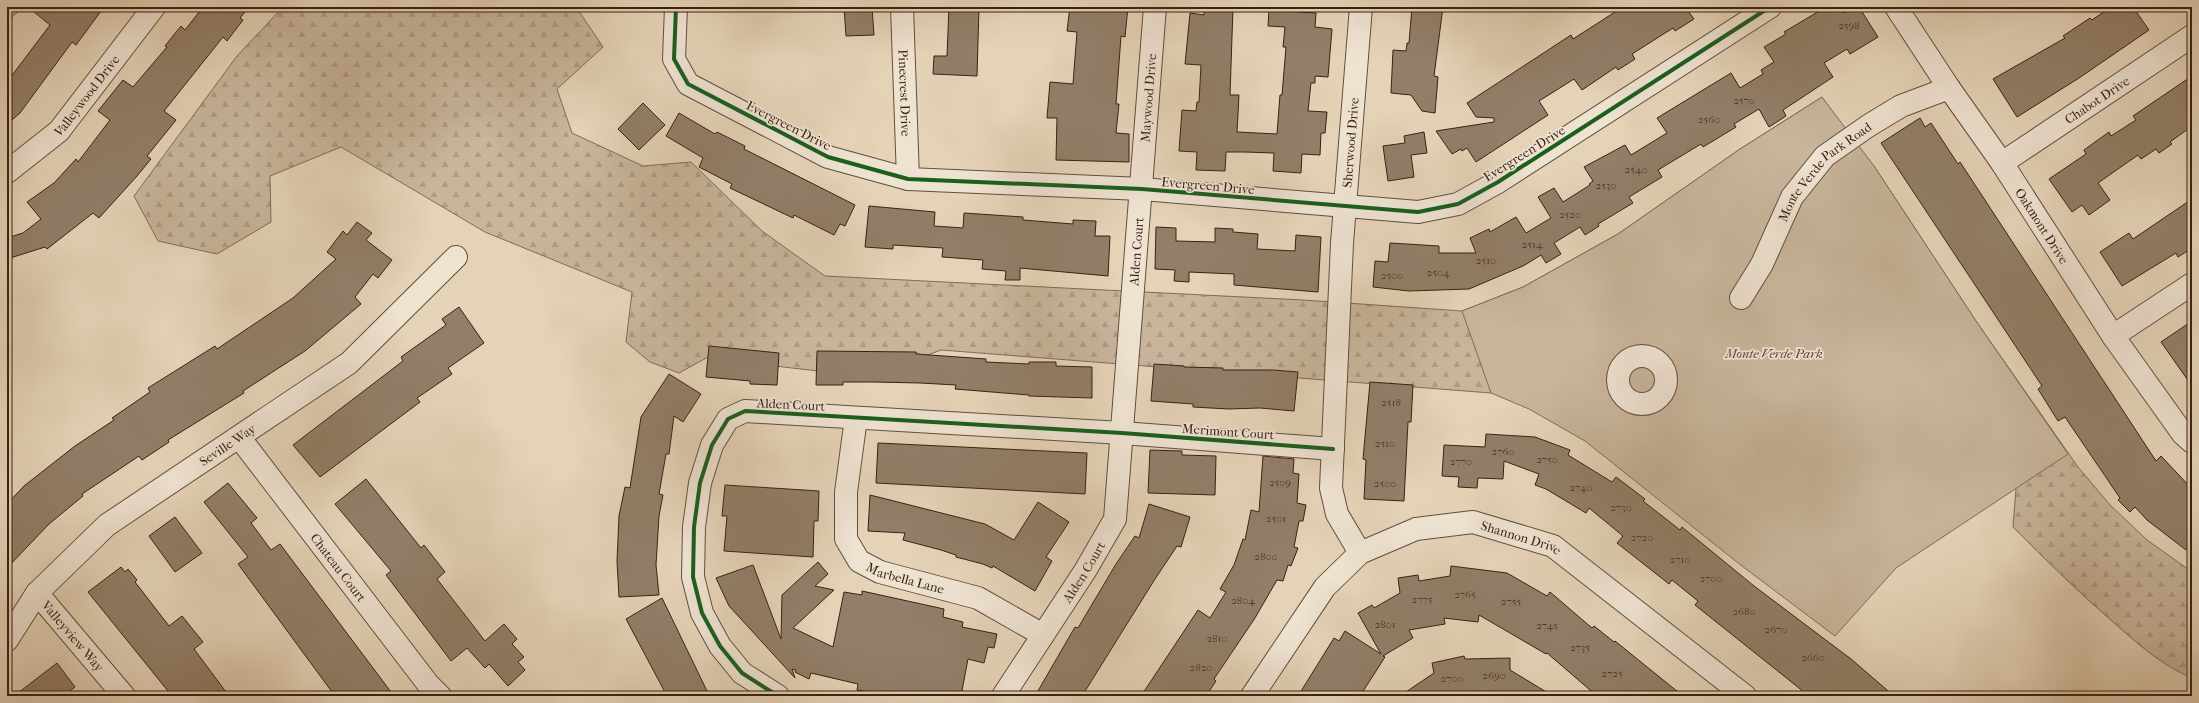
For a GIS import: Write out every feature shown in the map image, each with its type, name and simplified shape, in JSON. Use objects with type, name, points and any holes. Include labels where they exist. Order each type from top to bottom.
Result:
[{"type":"street","name":"Valleywood Drive","points":[[7,172],[59,131],[154,7]]},
{"type":"street","name":"Evergreen Drive","points":[[676,7],[674,59],[688,84],[828,157],[908,179],[1142,190],[1418,212],[1458,204],[1498,182],[1770,7]]},
{"type":"street","name":"Pinecrest Drive","points":[[902,7],[908,179]]},
{"type":"street","name":"Maywood Drive","points":[[1142,190],[1155,7]]},
{"type":"street","name":"Sherwood Drive","points":[[1360,7],[1344,206],[1331,488],[1337,514],[1360,553]]},
{"type":"street","name":"Oakmont Drive","points":[[1896,7],[1949,88],[2002,163],[2114,336],[2183,434],[2192,442]]},
{"type":"street","name":"Chabot Drive","points":[[2002,163],[2192,36]]},
{"type":"street","name":"Monte Verde Park Road","points":[[1741,298],[1762,264],[1792,197],[1826,156],[1868,126],[1901,106],[1949,88]]},
{"type":"street","name":"Alden Court","points":[[1003,696],[1085,571],[1115,519],[1142,190]]},
{"type":"street","name":"Seville Way","points":[[7,640],[37,593],[107,525],[349,363],[456,257]]},
{"type":"street","points":[[2114,336],[2192,284]]},
{"type":"street","name":"Alden Court","points":[[778,696],[742,673],[720,646],[702,613],[693,577],[694,528],[700,483],[712,445],[728,419],[745,411],[1122,433]]},
{"type":"street","name":"Marbella Lane","points":[[856,418],[846,492],[846,539],[859,561],[880,572],[978,598],[1043,635]]},
{"type":"street","name":"Merimont Court","points":[[1122,433],[1332,449]]},
{"type":"street","name":"Chateau Court","points":[[239,437],[428,684],[440,696]]},
{"type":"street","name":"Shannon Drive","points":[[1252,696],[1325,587],[1360,553],[1416,529],[1473,522],[1553,546],[1745,696]]},
{"type":"street","name":"Valleyview Way","points":[[37,593],[124,696]]},
{"type":"green space","points":[[7,7],[24,7],[7,21]]},
{"type":"green space","points":[[283,7],[483,7],[490,9],[496,7],[576,7],[603,47],[557,89],[572,133],[643,166],[691,162],[762,231],[825,276],[1303,300],[1462,311],[1523,287],[1618,234],[1740,149],[1822,97],[1644,341],[1491,393],[941,350],[870,377],[766,365],[726,347],[679,373],[650,362],[626,342],[632,292],[485,232],[341,147],[270,176],[271,222],[217,254],[158,241],[134,196],[237,56]]},
{"type":"green space","name":"Monte Verde Park","points":[[1822,97],[1874,166],[1976,321],[2068,454],[1896,568],[1835,636],[1742,566],[1585,441],[1529,409],[1491,393],[1462,311],[1523,287],[1618,234],[1740,149]]},
{"type":"green space","points":[[1874,166],[1976,321],[2078,467],[2110,505],[2147,540],[2192,572],[2192,678],[2170,667],[2132,638],[2100,611],[2013,527],[2016,489]]},
{"type":"building","points":[[28,7],[104,7],[76,45],[72,42],[20,113],[7,124],[7,82],[50,25]]},
{"type":"building","points":[[203,7],[249,7],[240,18],[243,20],[227,41],[223,37],[164,111],[176,120],[147,156],[151,159],[99,218],[93,213],[47,249],[45,247],[7,259],[7,238],[23,233],[41,219],[27,202],[54,183],[76,159],[78,162],[110,120],[98,111],[123,80],[133,87],[167,47],[165,46],[181,26],[185,30]]},
{"type":"building","points":[[844,7],[872,7],[874,35],[846,36]]},
{"type":"building","points":[[949,7],[979,7],[977,76],[933,74],[934,56],[947,56]]},
{"type":"building","points":[[1070,7],[1128,7],[1125,37],[1121,36],[1116,104],[1119,104],[1116,133],[1129,134],[1129,162],[1056,160],[1057,118],[1047,118],[1050,82],[1073,84],[1077,32],[1067,31]]},
{"type":"building","points":[[1204,7],[1233,7],[1230,95],[1239,95],[1237,132],[1277,134],[1286,47],[1283,47],[1285,27],[1268,26],[1269,10],[1316,13],[1315,27],[1332,29],[1328,77],[1315,76],[1315,83],[1311,83],[1308,111],[1327,112],[1325,133],[1321,133],[1320,155],[1302,154],[1301,173],[1273,171],[1274,153],[1244,152],[1226,152],[1225,171],[1196,170],[1197,152],[1179,151],[1182,110],[1196,111],[1197,102],[1199,102],[1201,65],[1185,64],[1190,13],[1204,15]]},
{"type":"building","points":[[1412,7],[1443,7],[1434,76],[1438,77],[1435,113],[1422,111],[1411,95],[1391,93],[1393,50],[1406,51],[1407,43],[1409,43]]},
{"type":"building","points":[[1612,7],[1685,7],[1694,19],[1675,31],[1673,28],[1632,54],[1635,59],[1618,70],[1616,67],[1582,90],[1574,79],[1539,101],[1548,115],[1476,162],[1467,148],[1462,151],[1461,149],[1452,154],[1436,131],[1494,122],[1494,118],[1476,117],[1467,103],[1571,35],[1573,39],[1615,12]]},
{"type":"building","points":[[1826,7],[1839,7],[1843,13],[1853,7],[1859,7],[1878,37],[1850,54],[1847,49],[1824,63],[1833,77],[1783,110],[1786,116],[1769,127],[1759,109],[1734,124],[1736,127],[1703,147],[1701,144],[1658,170],[1662,177],[1629,197],[1633,203],[1598,224],[1599,226],[1585,235],[1580,227],[1554,243],[1561,254],[1546,263],[1541,255],[1523,266],[1469,289],[1409,291],[1373,287],[1375,261],[1388,262],[1390,243],[1439,246],[1439,253],[1476,253],[1470,238],[1489,229],[1490,232],[1516,217],[1526,233],[1551,218],[1538,197],[1554,188],[1563,202],[1590,185],[1589,184],[1593,181],[1584,167],[1625,145],[1631,155],[1667,133],[1657,118],[1731,73],[1740,88],[1763,74],[1761,70],[1774,62],[1764,47],[1786,34],[1784,32]]},
{"type":"building","points":[[2111,7],[2133,7],[2149,30],[2079,78],[2017,117],[1993,79],[2065,38],[2063,36],[2090,18],[2092,20]]},
{"type":"building","points":[[2192,76],[2192,126],[2170,142],[2172,144],[2159,153],[2156,149],[2141,159],[2138,155],[2098,183],[2110,200],[2089,215],[2082,205],[2072,212],[2049,179],[2086,154],[2084,150],[2109,132],[2111,136],[2136,120],[2133,116]]},
{"type":"building","points":[[643,103],[665,125],[639,150],[618,129]]},
{"type":"building","points":[[679,113],[715,134],[717,132],[745,146],[744,149],[855,205],[845,226],[840,224],[834,235],[794,215],[793,218],[730,188],[732,184],[699,167],[703,158],[666,136]]},
{"type":"building","points":[[1920,118],[1925,127],[1931,123],[1958,164],[1960,162],[2156,461],[2161,456],[2192,489],[2192,542],[2186,550],[2147,520],[2135,507],[2130,512],[2118,500],[2120,498],[2065,417],[2058,421],[2038,389],[2042,386],[1881,143]]},
{"type":"building","points":[[1424,132],[1427,153],[1411,155],[1414,177],[1388,181],[1383,146],[1405,143],[1404,136]]},
{"type":"building","points":[[2192,199],[2192,248],[2178,257],[2176,253],[2122,286],[2100,252],[2129,233],[2133,239]]},
{"type":"building","points":[[869,206],[935,212],[934,226],[963,228],[964,213],[1023,217],[1023,220],[1073,224],[1073,220],[1096,221],[1095,236],[1110,236],[1108,276],[1020,268],[1020,280],[1005,280],[1006,271],[982,269],[983,260],[942,257],[943,248],[893,245],[893,249],[865,247]]},
{"type":"building","points":[[357,222],[372,233],[366,240],[392,260],[378,278],[373,274],[355,297],[361,304],[305,351],[243,391],[244,393],[168,440],[169,442],[142,460],[139,456],[82,494],[83,496],[49,524],[7,568],[7,504],[24,486],[75,446],[114,420],[112,418],[150,392],[148,388],[215,346],[217,349],[293,298],[336,259],[327,252],[343,231],[347,235]]},
{"type":"building","points":[[1156,227],[1176,228],[1176,241],[1215,242],[1215,228],[1233,229],[1233,232],[1258,234],[1257,249],[1295,251],[1296,235],[1321,237],[1318,292],[1234,285],[1234,274],[1189,272],[1189,282],[1174,281],[1175,270],[1155,269]]},
{"type":"building","points":[[459,307],[484,343],[448,368],[452,374],[417,398],[420,402],[320,477],[293,445],[403,361],[401,357],[446,325],[442,319]]},
{"type":"building","points":[[2192,321],[2192,386],[2161,342]]},
{"type":"building","points":[[709,346],[779,353],[777,385],[750,384],[750,381],[706,377]]},
{"type":"building","points":[[817,351],[916,352],[916,354],[986,359],[986,362],[1029,364],[1029,362],[1056,362],[1056,366],[1092,367],[1092,398],[1029,396],[955,389],[956,385],[920,383],[843,382],[843,385],[816,385]]},
{"type":"building","points":[[1154,364],[1184,367],[1223,368],[1223,370],[1273,370],[1298,372],[1294,411],[1260,408],[1229,409],[1193,407],[1193,404],[1151,401]]},
{"type":"building","points":[[669,374],[701,394],[683,422],[674,416],[669,454],[666,454],[659,494],[663,495],[659,516],[656,565],[659,595],[619,597],[617,561],[619,516],[625,487],[630,488],[641,417]]},
{"type":"building","points":[[1370,382],[1413,385],[1411,422],[1408,422],[1404,501],[1364,499],[1366,460],[1363,459]]},
{"type":"building","points":[[1486,434],[1535,437],[1570,450],[1568,455],[1612,482],[1616,477],[1645,499],[1643,501],[1680,530],[1682,527],[1754,586],[1851,659],[1894,696],[1809,696],[1695,605],[1698,601],[1672,580],[1669,584],[1617,543],[1623,536],[1589,508],[1586,513],[1546,489],[1535,485],[1539,474],[1504,461],[1503,479],[1478,478],[1477,488],[1458,487],[1459,477],[1442,476],[1444,445],[1485,447]]},
{"type":"building","points":[[878,443],[1087,453],[1085,494],[876,483]]},
{"type":"building","points":[[1150,450],[1182,451],[1182,455],[1216,456],[1215,495],[1148,493]]},
{"type":"building","points":[[1263,456],[1294,459],[1293,473],[1299,474],[1297,503],[1306,505],[1303,521],[1299,521],[1294,547],[1298,548],[1291,566],[1288,565],[1283,581],[1277,580],[1255,618],[1214,679],[1216,681],[1206,696],[1141,696],[1198,610],[1210,618],[1226,592],[1220,589],[1234,565],[1243,539],[1245,540],[1251,510],[1259,512]]},
{"type":"building","points":[[366,479],[421,548],[424,545],[445,572],[437,579],[485,641],[504,624],[517,639],[512,644],[524,657],[518,662],[525,670],[508,686],[489,664],[485,668],[467,648],[451,661],[386,575],[391,571],[335,504]]},
{"type":"building","points":[[228,483],[257,518],[251,523],[271,550],[280,544],[394,696],[335,696],[238,564],[248,557],[204,502]]},
{"type":"building","points":[[725,485],[819,491],[818,521],[814,521],[813,557],[724,551],[727,516],[722,516]]},
{"type":"building","points":[[870,495],[985,524],[1014,540],[1038,502],[1069,522],[1046,557],[1052,561],[1035,591],[993,566],[992,568],[956,557],[956,555],[941,550],[903,540],[905,533],[868,531]]},
{"type":"building","points":[[1149,504],[1190,517],[1181,547],[1177,546],[1155,579],[1082,696],[1035,696],[1075,627],[1078,628],[1116,564],[1135,536],[1139,538]]},
{"type":"building","points":[[175,517],[202,553],[175,572],[149,536]]},
{"type":"building","points":[[818,562],[828,574],[815,586],[834,590],[793,628],[833,647],[844,592],[862,595],[862,591],[944,609],[943,617],[963,622],[962,627],[997,634],[994,648],[988,647],[984,663],[968,659],[961,696],[889,696],[857,690],[858,684],[811,673],[809,679],[792,669],[795,678],[729,606],[716,578],[753,565],[781,639],[782,595]]},
{"type":"building","points":[[1451,566],[1507,573],[1547,596],[1550,592],[1592,628],[1594,626],[1614,642],[1615,641],[1683,696],[1597,696],[1547,653],[1546,654],[1479,615],[1478,622],[1444,618],[1445,624],[1409,630],[1413,638],[1383,656],[1385,657],[1360,696],[1298,696],[1334,638],[1339,641],[1345,631],[1381,654],[1358,613],[1372,605],[1374,608],[1400,593],[1398,578],[1418,575],[1419,581],[1450,576]]},
{"type":"building","points":[[121,567],[125,572],[128,569],[137,580],[135,582],[169,626],[182,616],[203,642],[194,649],[229,696],[172,696],[88,592]]},
{"type":"building","points":[[662,598],[707,691],[697,696],[667,696],[626,619]]},
{"type":"building","points":[[1464,656],[1465,659],[1510,658],[1510,670],[1553,696],[1400,696],[1434,673],[1432,663]]},
{"type":"building","points":[[57,663],[75,687],[64,696],[14,696]]},
{"type":"cycle path","points":[[676,7],[674,59],[688,84],[828,157],[908,179],[1142,189],[1418,212],[1458,204],[1498,182],[1770,7]]},
{"type":"cycle path","points":[[778,696],[742,673],[720,646],[702,613],[693,577],[694,527],[700,483],[712,445],[728,419],[745,411],[1122,433],[1333,449]]}]
